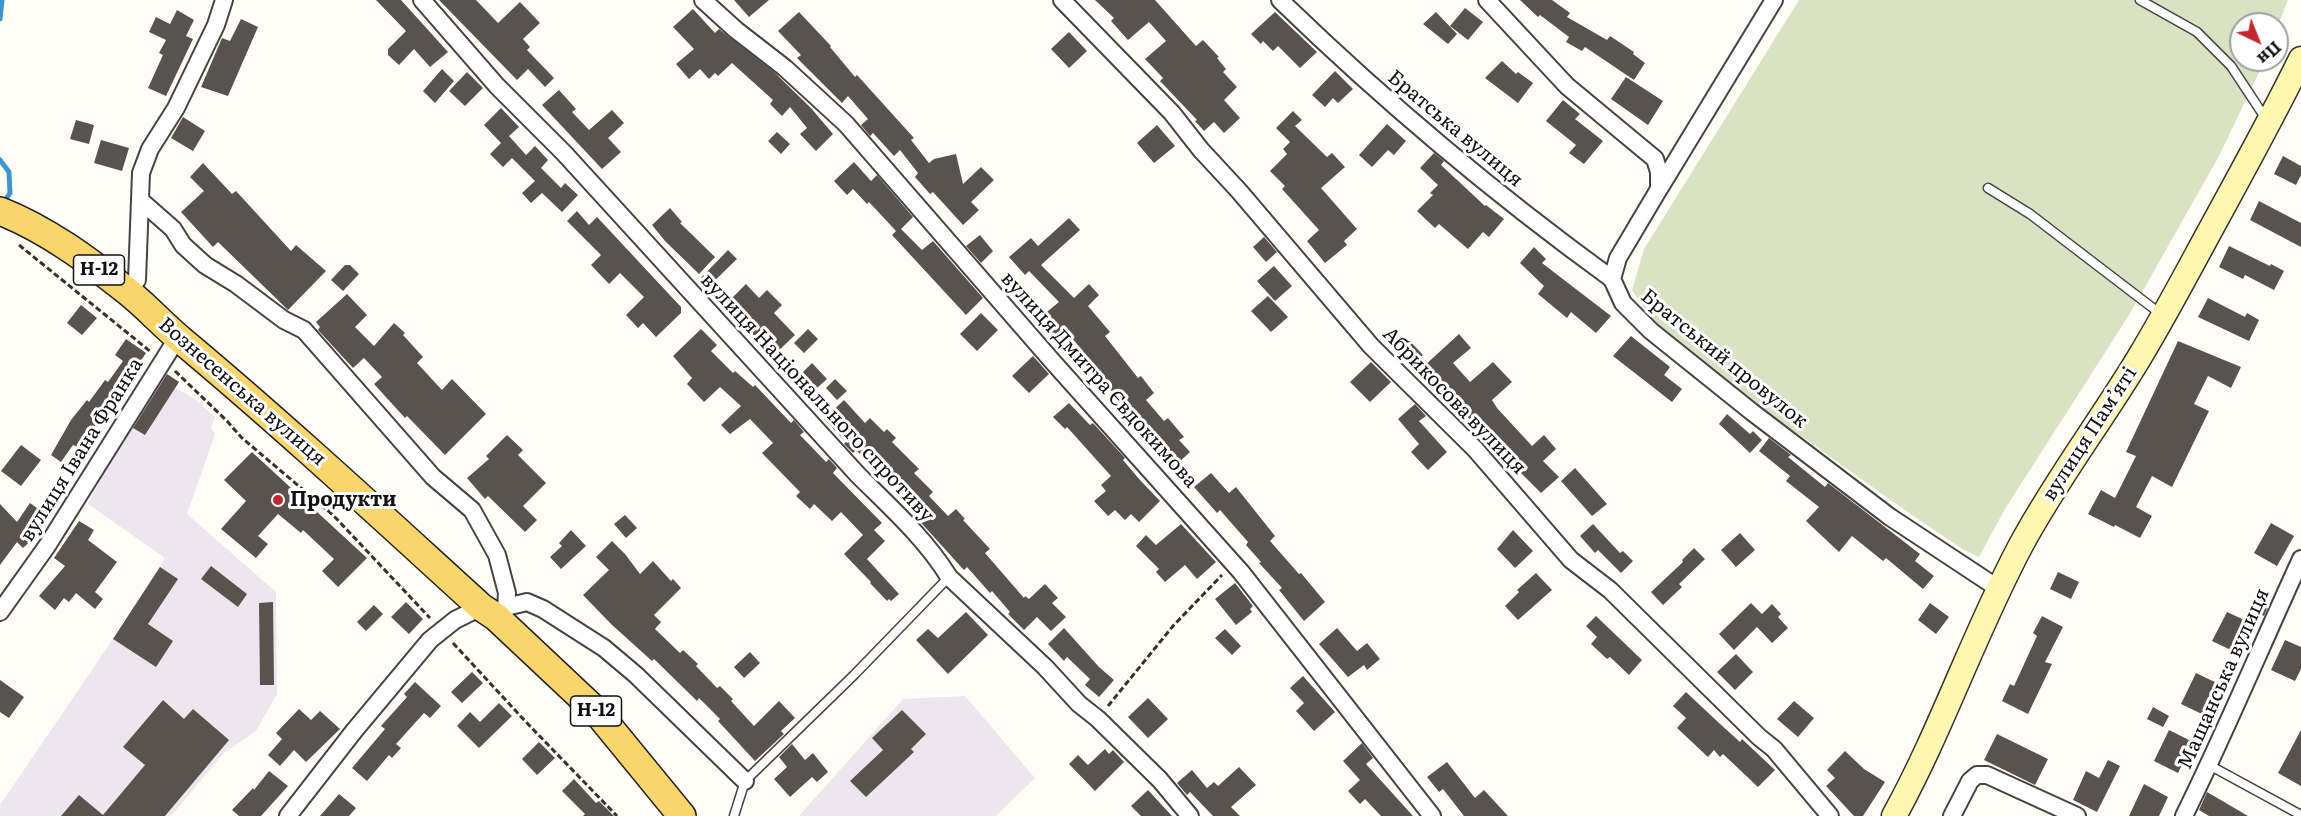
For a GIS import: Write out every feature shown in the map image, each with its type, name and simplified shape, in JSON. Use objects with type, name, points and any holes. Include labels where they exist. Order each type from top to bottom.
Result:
[{"type":"main road","name":"Вознесенська вулиця","points":[[0,211],[31,225],[68,248],[128,292],[495,610],[596,711],[682,816]]},
{"type":"street","points":[[128,292],[137,280],[141,173],[150,149],[176,108],[216,25],[224,0]]},
{"type":"street","name":"вулиця Національного спротиву","points":[[422,0],[496,86],[564,153],[938,559],[950,577],[1046,667],[1079,704],[1098,719],[1160,780],[1190,816]]},
{"type":"street","name":"вулиця Дмитра Євдокимова","points":[[703,0],[846,124],[1053,362],[1233,563],[1432,816]]},
{"type":"street","name":"Абрикосова вулиця","points":[[1062,0],[1172,113],[1201,150],[1239,191],[1371,346],[1475,449],[1571,560],[1610,590],[1774,749],[1830,816]]},
{"type":"street","name":"Братська вулиця","points":[[1280,0],[1339,57],[1503,198],[1612,279]]},
{"type":"street","points":[[1487,0],[1567,86],[1654,159],[1659,172],[1659,189]]},
{"type":"street","points":[[1612,279],[1617,258],[1774,0]]},
{"type":"street","name":"вулиця Памʼяті","points":[[1894,816],[1913,781],[1999,589],[2049,494],[2104,414],[2163,317],[2273,116],[2301,59]]},
{"type":"street","points":[[2273,116],[2301,89]]},
{"type":"street","points":[[140,200],[173,229],[183,245],[205,265],[236,284],[284,320],[304,330],[433,477],[472,510],[497,555],[507,593],[495,610]]},
{"type":"street","name":"Братський провулок","points":[[1612,279],[1623,303],[1651,331],[1705,376],[1890,517],[1999,589]]},
{"type":"street","name":"вулиця Івана Франка","points":[[0,612],[47,546],[178,337]]},
{"type":"street","name":"Мащанська вулиця","points":[[2184,816],[2301,558]]},
{"type":"street","points":[[288,816],[354,731],[430,640],[454,620],[527,602],[543,609],[604,648],[636,675],[745,781]]},
{"type":"street","points":[[1952,816],[1970,781],[1977,775],[1994,777],[2077,816]]},
{"type":"lane","points":[[2140,0],[2197,32],[2232,66],[2273,116]]},
{"type":"lane","points":[[1989,188],[2039,221],[2163,317]]},
{"type":"lane","points":[[734,816],[745,781],[950,577]]},
{"type":"lane","points":[[2209,765],[2299,813]]},
{"type":"path","points":[[11,239],[183,377],[242,438],[333,515],[617,816]]},
{"type":"path","points":[[1098,719],[1173,626],[1233,563]]},
{"type":"shaded area","points":[[163,372],[179,382],[176,388],[195,399],[215,417],[211,427],[215,434],[187,514],[276,592],[277,694],[256,731],[224,753],[171,816],[0,816],[0,805],[165,558],[88,504],[129,425]]},
{"type":"shaded area","points":[[965,696],[1035,778],[996,816],[799,816],[903,699]]},
{"type":"green space","points":[[1799,0],[2288,0],[2283,12],[2229,12],[2229,72],[2259,72],[2218,158],[2129,315],[2005,509],[1979,557],[1964,550],[1924,523],[1735,391],[1689,355],[1649,314],[1632,290],[1644,249]]},
{"type":"building","points":[[376,0],[401,0],[448,52],[430,67],[414,49],[399,65],[388,55],[388,49],[406,31]]},
{"type":"building","points":[[439,0],[476,0],[498,23],[520,2],[540,23],[523,39],[530,47],[527,50],[554,78],[545,87],[528,69],[517,80]]},
{"type":"building","points":[[734,0],[769,0],[749,17]]},
{"type":"building","points":[[1095,0],[1155,0],[1196,46],[1203,40],[1219,57],[1217,58],[1226,69],[1223,72],[1237,87],[1224,100],[1240,118],[1224,133],[1214,122],[1204,131],[1195,121],[1197,120],[1160,81],[1163,78],[1145,59],[1166,41],[1149,22],[1128,40],[1111,21],[1114,18]]},
{"type":"building","points":[[1520,0],[1552,0],[1570,13],[1567,17],[1607,40],[1610,36],[1634,52],[1633,54],[1645,63],[1634,80],[1585,47],[1582,51],[1566,42],[1569,37],[1540,15],[1538,17]]},
{"type":"building","points":[[1465,8],[1483,22],[1468,40],[1450,26]]},
{"type":"building","points":[[693,9],[715,33],[719,29],[774,72],[811,108],[833,134],[816,151],[800,134],[807,128],[790,107],[782,116],[770,104],[773,100],[732,63],[718,76],[715,73],[709,79],[700,69],[689,79],[676,64],[694,49],[673,27]]},
{"type":"building","points":[[177,10],[194,20],[186,36],[193,39],[166,96],[148,88],[163,55],[159,53],[166,40],[149,32],[156,17],[170,24]]},
{"type":"building","points":[[799,12],[831,46],[855,77],[857,75],[914,138],[911,140],[929,163],[934,159],[956,154],[963,184],[981,167],[994,180],[971,202],[979,210],[963,225],[933,192],[930,194],[915,177],[918,173],[900,150],[894,156],[873,133],[870,136],[861,125],[868,119],[848,96],[842,103],[797,58],[801,55],[778,31]]},
{"type":"building","points":[[1275,12],[1317,52],[1300,68],[1278,46],[1273,51],[1251,34]]},
{"type":"building","points":[[1436,12],[1457,34],[1448,44],[1423,24]]},
{"type":"building","points":[[241,19],[258,27],[228,96],[201,87],[222,38],[230,41]]},
{"type":"building","points":[[1069,32],[1087,51],[1069,68],[1051,49]]},
{"type":"building","points":[[1502,61],[1516,74],[1518,72],[1533,83],[1518,103],[1485,78]]},
{"type":"building","points":[[442,69],[454,81],[435,103],[423,91]]},
{"type":"building","points":[[1335,71],[1353,89],[1338,103],[1333,98],[1325,107],[1312,95]]},
{"type":"building","points":[[467,72],[483,88],[465,106],[449,91]]},
{"type":"building","points":[[1626,77],[1663,101],[1648,125],[1611,99]]},
{"type":"building","points":[[559,90],[576,109],[572,112],[589,130],[612,110],[624,123],[608,138],[621,152],[602,169],[542,105]]},
{"type":"building","points":[[1563,100],[1580,114],[1575,119],[1603,141],[1584,164],[1569,153],[1576,145],[1546,121]]},
{"type":"building","points":[[501,108],[519,127],[509,136],[526,155],[535,146],[548,160],[541,168],[561,188],[565,183],[578,195],[562,212],[542,193],[531,203],[522,193],[535,181],[512,158],[503,167],[490,154],[501,143],[484,125]]},
{"type":"building","points":[[1293,111],[1302,120],[1295,126],[1327,157],[1332,153],[1345,167],[1321,188],[1357,229],[1344,241],[1347,245],[1325,263],[1307,241],[1319,230],[1282,189],[1285,186],[1270,171],[1287,154],[1283,149],[1290,142],[1276,128]]},
{"type":"building","points":[[183,117],[205,131],[193,151],[171,138]]},
{"type":"building","points":[[76,120],[94,125],[89,144],[70,139]]},
{"type":"building","points":[[1387,124],[1406,141],[1394,155],[1388,150],[1372,167],[1359,155]]},
{"type":"building","points":[[1157,125],[1175,146],[1154,163],[1137,143]]},
{"type":"building","points":[[777,132],[790,144],[781,154],[768,141]]},
{"type":"building","points":[[101,140],[129,148],[122,171],[94,163]]},
{"type":"building","points":[[1434,153],[1444,161],[1441,165],[1485,206],[1504,219],[1489,237],[1483,232],[1468,249],[1439,224],[1435,228],[1417,211],[1433,195],[1430,193],[1438,185],[1420,168]]},
{"type":"building","points":[[2283,156],[2301,166],[2301,175],[2296,185],[2274,174]]},
{"type":"building","points":[[854,162],[871,181],[877,175],[913,217],[901,229],[922,250],[933,241],[983,298],[966,315],[892,235],[896,231],[869,202],[867,204],[853,189],[847,195],[834,181]]},
{"type":"building","points":[[203,163],[232,194],[236,191],[291,251],[296,245],[326,271],[288,310],[218,242],[213,247],[181,212],[204,191],[190,177]]},
{"type":"building","points":[[2259,201],[2301,223],[2301,247],[2250,220]]},
{"type":"building","points":[[670,208],[682,222],[680,223],[715,257],[699,274],[652,225]]},
{"type":"building","points":[[577,211],[589,225],[597,217],[681,307],[681,313],[656,337],[643,323],[638,328],[626,315],[644,297],[620,273],[609,284],[591,265],[601,255],[567,221]]},
{"type":"building","points":[[1069,218],[1080,230],[1041,265],[1074,298],[1089,284],[1099,295],[1088,306],[1110,332],[1105,336],[1138,378],[1141,376],[1154,393],[1146,400],[1164,421],[1168,418],[1184,437],[1179,440],[1190,452],[1175,466],[1104,382],[1100,385],[1088,370],[1085,372],[1074,358],[1083,351],[1064,329],[1053,338],[1037,320],[1059,302],[1029,271],[1025,275],[1009,257],[1031,238],[1038,246]]},
{"type":"building","points":[[980,235],[993,251],[981,263],[966,246]]},
{"type":"building","points":[[1264,237],[1277,252],[1266,262],[1253,247]]},
{"type":"building","points":[[2229,246],[2284,271],[2274,290],[2245,275],[2243,279],[2219,267]]},
{"type":"building","points":[[1534,247],[1546,259],[1542,263],[1611,316],[1596,333],[1571,312],[1567,318],[1538,294],[1544,286],[1520,263]]},
{"type":"building","points":[[728,250],[737,259],[707,288],[699,280]]},
{"type":"building","points":[[345,265],[350,265],[359,274],[343,291],[331,280]]},
{"type":"building","points":[[1274,266],[1292,286],[1275,301],[1257,281]]},
{"type":"building","points":[[746,284],[759,298],[767,290],[782,305],[774,313],[795,335],[773,356],[725,305]]},
{"type":"building","points":[[347,294],[367,315],[355,327],[374,346],[394,323],[405,333],[403,335],[423,357],[417,363],[442,390],[452,379],[486,414],[445,455],[407,416],[405,418],[374,384],[382,377],[364,358],[353,368],[318,330],[320,327],[316,322]]},
{"type":"building","points":[[1268,296],[1288,317],[1271,332],[1251,311]]},
{"type":"building","points":[[2208,298],[2245,317],[2247,313],[2259,320],[2249,341],[2198,317]]},
{"type":"building","points":[[81,305],[97,318],[82,335],[67,323]]},
{"type":"building","points":[[981,313],[998,330],[977,351],[960,334]]},
{"type":"building","points":[[701,329],[717,345],[711,351],[733,373],[735,371],[753,387],[755,385],[791,423],[794,420],[804,432],[800,435],[826,462],[829,459],[837,468],[833,473],[882,523],[874,530],[885,541],[867,559],[899,594],[891,601],[889,599],[887,601],[844,554],[863,535],[841,512],[832,521],[814,504],[810,509],[796,496],[800,492],[762,453],[773,443],[750,419],[730,434],[721,425],[741,406],[720,387],[704,402],[687,384],[692,378],[673,356]]},
{"type":"building","points":[[808,329],[818,339],[804,353],[794,343]]},
{"type":"building","points":[[1459,334],[1471,348],[1453,363],[1470,382],[1493,362],[1512,382],[1492,400],[1497,408],[1532,446],[1544,435],[1556,449],[1543,461],[1559,477],[1541,493],[1489,441],[1423,367]]},
{"type":"building","points":[[1631,336],[1670,367],[1664,375],[1682,389],[1672,402],[1613,356]]},
{"type":"building","points":[[126,339],[146,353],[132,374],[130,373],[104,415],[78,447],[73,445],[61,462],[51,455],[71,420],[87,400],[89,402],[105,380],[108,382],[123,361],[115,355]]},
{"type":"building","points":[[1408,339],[1423,355],[1411,366],[1396,350]]},
{"type":"building","points":[[2178,341],[2241,367],[2231,388],[2208,376],[2194,404],[2209,411],[2172,487],[2152,476],[2136,507],[2152,516],[2140,538],[2088,514],[2101,490],[2115,498],[2136,456],[2126,452]]},
{"type":"building","points":[[1033,356],[1049,374],[1029,393],[1012,376]]},
{"type":"building","points":[[1371,362],[1391,382],[1370,402],[1350,382]]},
{"type":"building","points":[[812,363],[827,379],[808,396],[796,384],[801,378],[799,376]]},
{"type":"building","points":[[167,374],[179,382],[145,435],[133,428]]},
{"type":"building","points":[[835,379],[847,391],[837,400],[826,388]]},
{"type":"building","points":[[844,400],[865,423],[870,418],[884,432],[887,429],[896,438],[892,442],[919,469],[914,473],[933,492],[929,496],[948,516],[956,509],[990,549],[985,553],[1024,598],[1025,596],[1029,599],[1045,584],[1058,598],[1052,603],[1066,617],[1051,631],[1037,617],[1024,630],[1008,614],[1010,612],[992,591],[990,593],[967,567],[964,570],[915,516],[919,512],[856,450],[853,453],[844,444],[846,442],[824,419]]},
{"type":"building","points":[[1069,403],[1090,425],[1093,423],[1160,501],[1139,522],[1131,514],[1125,520],[1115,510],[1108,516],[1094,501],[1106,491],[1101,485],[1111,476],[1067,427],[1065,429],[1053,417]]},
{"type":"building","points":[[1415,404],[1426,416],[1419,421],[1447,452],[1428,470],[1411,452],[1419,444],[1398,419]]},
{"type":"building","points":[[1727,414],[1750,434],[1753,431],[1762,440],[1750,453],[1719,424]]},
{"type":"building","points":[[507,435],[523,450],[518,455],[546,483],[523,506],[537,520],[525,532],[488,496],[485,499],[467,478],[489,459],[486,456]]},
{"type":"building","points":[[1769,438],[1825,487],[1828,483],[1920,554],[1915,561],[1934,576],[1923,589],[1886,558],[1883,561],[1852,536],[1839,552],[1806,521],[1819,507],[1786,481],[1790,476],[1759,451]]},
{"type":"building","points":[[21,445],[41,460],[21,486],[1,471]]},
{"type":"building","points":[[252,452],[367,558],[338,587],[322,571],[334,559],[303,530],[301,533],[278,514],[258,536],[268,544],[256,558],[221,529],[246,501],[224,480]]},
{"type":"building","points":[[1575,468],[1607,504],[1592,516],[1561,481]]},
{"type":"building","points":[[1211,473],[1229,493],[1236,487],[1275,536],[1270,541],[1325,602],[1304,621],[1279,590],[1282,588],[1246,545],[1248,542],[1220,510],[1217,513],[1194,487]]},
{"type":"building","points":[[30,503],[48,516],[38,531],[40,532],[23,548],[17,542],[0,565],[0,504],[17,522]]},
{"type":"building","points":[[625,515],[637,528],[626,538],[614,524]]},
{"type":"building","points":[[79,521],[94,530],[88,540],[117,562],[95,592],[103,599],[95,609],[76,593],[69,602],[64,598],[55,610],[39,596],[65,566],[54,558]]},
{"type":"building","points":[[2271,523],[2294,536],[2277,566],[2254,553]]},
{"type":"building","points":[[1181,524],[1216,562],[1197,579],[1185,565],[1165,582],[1156,572],[1159,569],[1136,546],[1146,535],[1156,545]]},
{"type":"building","points":[[1593,524],[1620,553],[1623,551],[1633,561],[1621,573],[1598,550],[1595,553],[1580,536]]},
{"type":"building","points":[[571,530],[586,546],[561,569],[550,557],[562,546],[559,543]]},
{"type":"building","points":[[1513,530],[1533,551],[1515,568],[1497,549]]},
{"type":"building","points":[[1740,533],[1755,550],[1736,567],[1721,550]]},
{"type":"building","points":[[612,541],[640,574],[653,561],[671,581],[673,579],[681,588],[654,615],[661,622],[655,629],[680,653],[683,650],[698,664],[696,666],[717,688],[720,686],[733,699],[731,701],[754,726],[779,701],[795,718],[781,731],[784,734],[755,761],[699,698],[697,701],[654,659],[652,661],[611,624],[583,595],[609,570],[596,557]]},
{"type":"building","points":[[1694,548],[1705,559],[1679,584],[1682,587],[1663,605],[1651,592],[1683,562],[1682,560]]},
{"type":"building","points":[[211,566],[247,594],[238,607],[201,579]]},
{"type":"building","points":[[160,567],[178,579],[148,624],[173,641],[156,667],[113,639]]},
{"type":"building","points":[[2058,572],[2079,582],[2071,599],[2050,589]]},
{"type":"building","points":[[1536,573],[1552,590],[1518,620],[1505,606],[1519,592],[1517,590]]},
{"type":"building","points":[[1235,583],[1253,606],[1250,609],[1252,612],[1236,625],[1215,599]]},
{"type":"building","points":[[2259,598],[2269,604],[2264,616],[2252,610]]},
{"type":"building","points":[[273,602],[274,685],[260,685],[259,603]]},
{"type":"building","points":[[406,602],[423,619],[409,634],[391,617]]},
{"type":"building","points":[[1751,603],[1762,614],[1772,604],[1781,614],[1778,617],[1788,628],[1772,643],[1757,627],[1734,650],[1719,634]]},
{"type":"building","points":[[1930,603],[1949,617],[1936,634],[1918,620]]},
{"type":"building","points":[[374,605],[383,614],[366,631],[357,622]]},
{"type":"building","points":[[966,612],[988,635],[948,674],[916,640],[928,629],[938,638]]},
{"type":"building","points":[[2227,612],[2251,623],[2237,653],[2212,641]]},
{"type":"building","points":[[1596,616],[1642,660],[1629,675],[1610,657],[1607,659],[1591,644],[1597,637],[1586,626]]},
{"type":"building","points":[[2042,616],[2063,627],[2045,662],[2052,664],[2028,714],[2002,701],[2010,684],[2014,686],[2037,636],[2033,633]]},
{"type":"building","points":[[1064,628],[1099,667],[1114,680],[1099,697],[1085,685],[1090,679],[1067,657],[1064,661],[1048,644]]},
{"type":"building","points":[[1337,628],[1357,651],[1367,643],[1380,659],[1367,670],[1364,665],[1348,677],[1319,644]]},
{"type":"building","points":[[1225,629],[1241,646],[1232,655],[1215,638]]},
{"type":"building","points":[[2285,640],[2301,647],[2301,669],[2295,681],[2271,670]]},
{"type":"building","points":[[750,652],[760,663],[744,678],[734,667]]},
{"type":"building","points":[[1736,654],[1753,672],[1735,690],[1717,672]]},
{"type":"building","points":[[472,672],[483,683],[462,703],[451,692]]},
{"type":"building","points":[[2196,673],[2221,685],[2206,716],[2181,704]]},
{"type":"building","points":[[1303,676],[1335,712],[1314,731],[1296,711],[1304,703],[1290,688]]},
{"type":"building","points":[[0,680],[24,697],[9,718],[0,712]]},
{"type":"building","points":[[415,682],[441,706],[430,718],[424,713],[396,744],[401,748],[392,758],[389,755],[367,781],[352,768],[385,729],[381,726],[407,697],[404,694]]},
{"type":"building","points":[[1686,692],[1740,742],[1742,739],[1775,770],[1758,787],[1723,754],[1720,757],[1714,750],[1708,757],[1677,728],[1686,718],[1673,706]]},
{"type":"building","points":[[1148,698],[1168,719],[1148,738],[1128,717]]},
{"type":"building","points":[[163,700],[184,719],[193,709],[229,740],[165,816],[61,816],[79,795],[103,815],[145,765],[123,747]]},
{"type":"building","points":[[1794,701],[1814,718],[1798,737],[1777,719]]},
{"type":"building","points":[[499,703],[512,716],[479,748],[457,726],[470,712],[480,722]]},
{"type":"building","points":[[2153,707],[2169,716],[2163,727],[2147,719]]},
{"type":"building","points":[[299,709],[311,720],[320,711],[340,729],[306,762],[294,750],[280,766],[268,755],[282,739],[276,733]]},
{"type":"building","points":[[902,710],[926,734],[911,749],[914,752],[866,797],[850,781],[883,750],[872,738]]},
{"type":"building","points":[[2169,730],[2193,742],[2178,773],[2154,761]]},
{"type":"building","points":[[2301,730],[2301,786],[2278,773]]},
{"type":"building","points":[[1997,734],[2048,759],[2035,785],[1984,760]]},
{"type":"building","points":[[539,742],[555,758],[537,775],[522,759]]},
{"type":"building","points":[[1362,743],[1373,758],[1366,764],[1413,816],[1381,816],[1365,799],[1360,804],[1348,791],[1360,780],[1343,761]]},
{"type":"building","points":[[792,744],[805,760],[813,753],[828,772],[817,782],[812,777],[790,797],[774,779],[787,767],[779,757]]},
{"type":"building","points":[[1105,749],[1109,754],[1113,750],[1124,762],[1095,791],[1069,764],[1078,755],[1088,765]]},
{"type":"building","points":[[1845,751],[1864,769],[1885,782],[1863,816],[1854,816],[1826,786],[1835,778],[1827,770]]},
{"type":"building","points":[[2108,760],[2120,766],[2097,812],[2073,800],[2086,771],[2099,778]]},
{"type":"building","points":[[1447,762],[1475,798],[1484,790],[1508,816],[1464,816],[1443,789],[1439,792],[1427,777]]},
{"type":"building","points":[[1239,767],[1256,785],[1231,807],[1240,816],[1213,816],[1190,792],[1187,795],[1177,783],[1192,770],[1207,788],[1214,782],[1218,786]]},
{"type":"building","points":[[269,771],[288,786],[261,816],[239,816],[232,810],[253,788],[254,790]]},
{"type":"building","points":[[574,779],[596,803],[599,801],[614,816],[583,816],[585,814],[562,791]]},
{"type":"building","points":[[2144,784],[2168,797],[2159,816],[2129,816]]},
{"type":"building","points":[[1148,790],[1172,816],[1141,816],[1131,806]]},
{"type":"building","points":[[2207,792],[2248,816],[2209,816],[2199,810]]},
{"type":"building","points":[[339,794],[356,808],[349,816],[320,816]]},
{"type":"waterway","points":[[0,19],[2,0]]},
{"type":"waterway","points":[[0,160],[9,172],[10,193],[3,204]]},
{"type":"place","name":"Продукти","points":[[278,500]]}]
